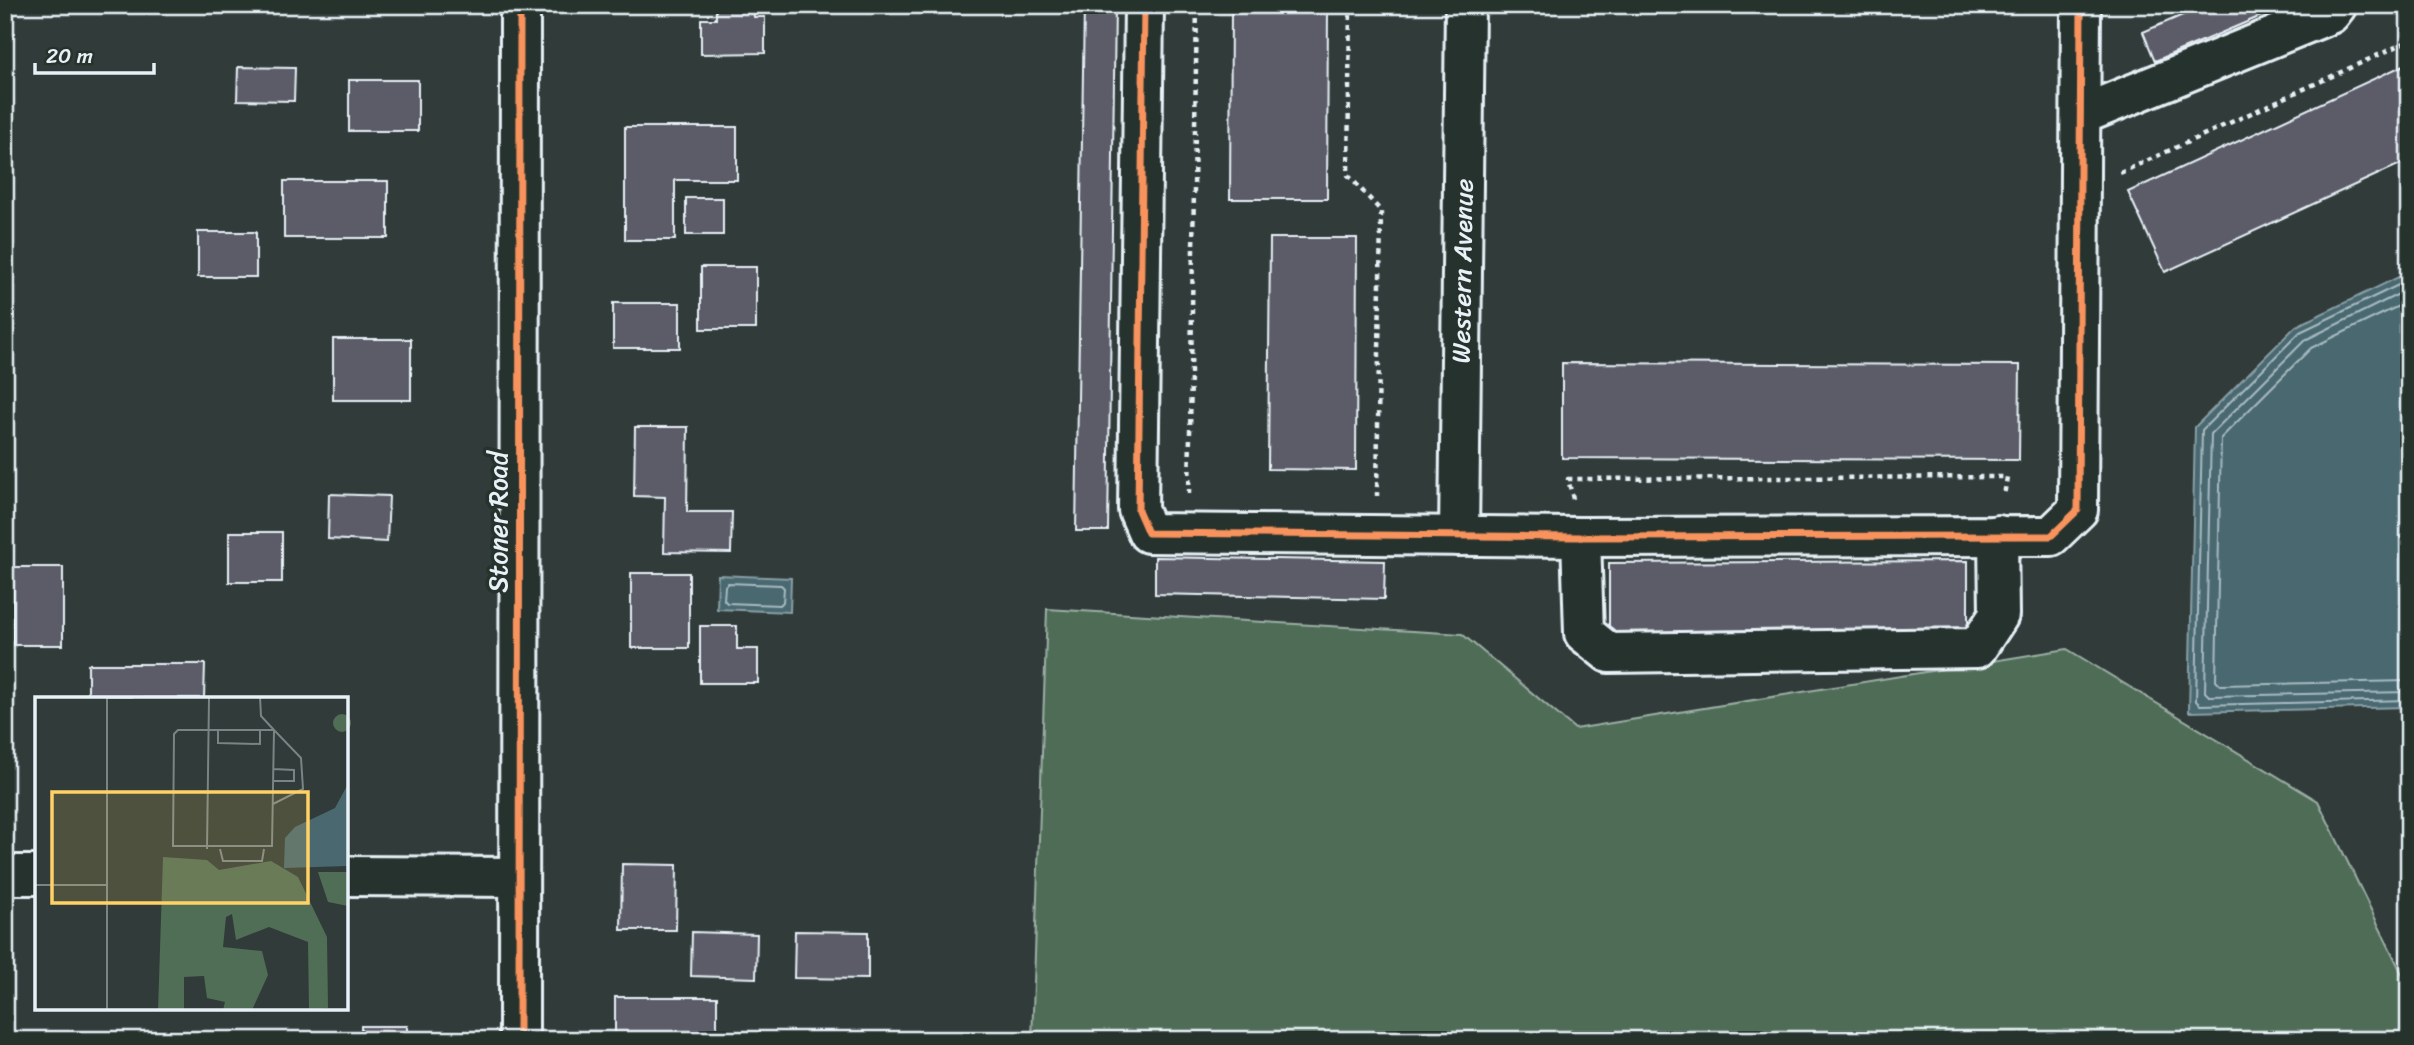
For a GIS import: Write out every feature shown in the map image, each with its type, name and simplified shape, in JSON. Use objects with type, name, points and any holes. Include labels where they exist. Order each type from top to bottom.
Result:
[{"type":"street","name":"Stoner Road","points":[[519,1040],[520,5]]},
{"type":"street","points":[[1144,5],[1138,510],[1148,533],[1581,537],[2051,537],[2078,510],[2081,5]]},
{"type":"street","name":"Western Avenue","points":[[1459,536],[1465,5]]},
{"type":"street","points":[[2081,115],[2330,14],[2337,5]]},
{"type":"street","points":[[1581,537],[1584,633],[1609,653],[1977,648],[1999,615],[1998,535]]},
{"type":"street","points":[[5,875],[35,875]]},
{"type":"street","points":[[348,876],[519,877]]},
{"type":"path","points":[[1188,533],[1197,5]]},
{"type":"path","points":[[1350,5],[1348,175],[1381,211],[1377,535]]},
{"type":"path","points":[[2079,191],[2409,41]]},
{"type":"path","points":[[1581,537],[1568,479],[2007,477],[1998,535]]},
{"type":"green space","points":[[1047,609],[1462,634],[1575,729],[2067,649],[2318,801],[2409,988],[2409,1040],[1032,1040]]},
{"type":"water","points":[[2409,272],[2409,707],[2189,712],[2195,427],[2296,326]]},
{"type":"water","points":[[718,575],[791,578],[790,612],[717,609]]},
{"type":"building","points":[[1084,5],[1115,5],[1108,531],[1076,531]]},
{"type":"building","points":[[1231,5],[1328,5],[1327,199],[1230,199]]},
{"type":"building","points":[[2206,5],[2287,5],[2155,61],[2143,32]]},
{"type":"building","points":[[753,7],[754,17],[765,17],[765,53],[701,54],[701,19],[716,19],[716,8]]},
{"type":"building","points":[[2406,64],[2409,70],[2409,160],[2165,272],[2128,192]]},
{"type":"building","points":[[238,67],[295,68],[294,101],[237,100]]},
{"type":"building","points":[[349,80],[418,80],[418,131],[349,131]]},
{"type":"building","points":[[625,127],[737,127],[737,180],[675,180],[675,240],[625,240]]},
{"type":"building","points":[[284,181],[388,181],[388,238],[284,238]]},
{"type":"building","points":[[686,198],[723,198],[723,235],[686,235]]},
{"type":"building","points":[[198,232],[256,232],[256,277],[198,277]]},
{"type":"building","points":[[1270,238],[1357,238],[1356,470],[1268,469]]},
{"type":"building","points":[[701,267],[756,267],[756,329],[701,329]]},
{"type":"building","points":[[613,303],[680,303],[680,348],[613,348]]},
{"type":"building","points":[[333,339],[411,339],[411,400],[333,400]]},
{"type":"building","points":[[1562,363],[2020,365],[2019,460],[1562,458]]},
{"type":"building","points":[[635,427],[688,427],[687,512],[732,512],[731,553],[664,552],[665,497],[634,496]]},
{"type":"building","points":[[329,494],[389,496],[387,542],[328,539]]},
{"type":"building","points":[[229,532],[282,532],[282,582],[229,582]]},
{"type":"building","points":[[1155,557],[1385,561],[1384,599],[1155,594]]},
{"type":"building","points":[[1968,561],[1968,632],[1609,634],[1609,563]]},
{"type":"building","points":[[13,567],[63,567],[63,645],[13,645]]},
{"type":"building","points":[[631,573],[689,573],[689,648],[631,648]]},
{"type":"building","points":[[700,626],[737,626],[737,649],[758,649],[758,683],[700,683]]},
{"type":"building","points":[[88,664],[205,664],[204,697],[88,697]]},
{"type":"building","points":[[622,864],[677,865],[676,930],[621,930]]},
{"type":"building","points":[[795,931],[868,932],[868,979],[794,978]]},
{"type":"building","points":[[692,932],[757,934],[756,978],[691,976]]},
{"type":"building","points":[[615,997],[717,997],[717,1039],[763,1040],[615,1040]]},
{"type":"building","points":[[361,1026],[407,1026],[407,1040],[361,1040]]},
{"type":"cycle path","points":[[519,1040],[520,5]]},
{"type":"cycle path","points":[[1144,5],[1138,510],[1148,533],[1581,537],[2051,536],[2078,510],[2081,5]]}]
